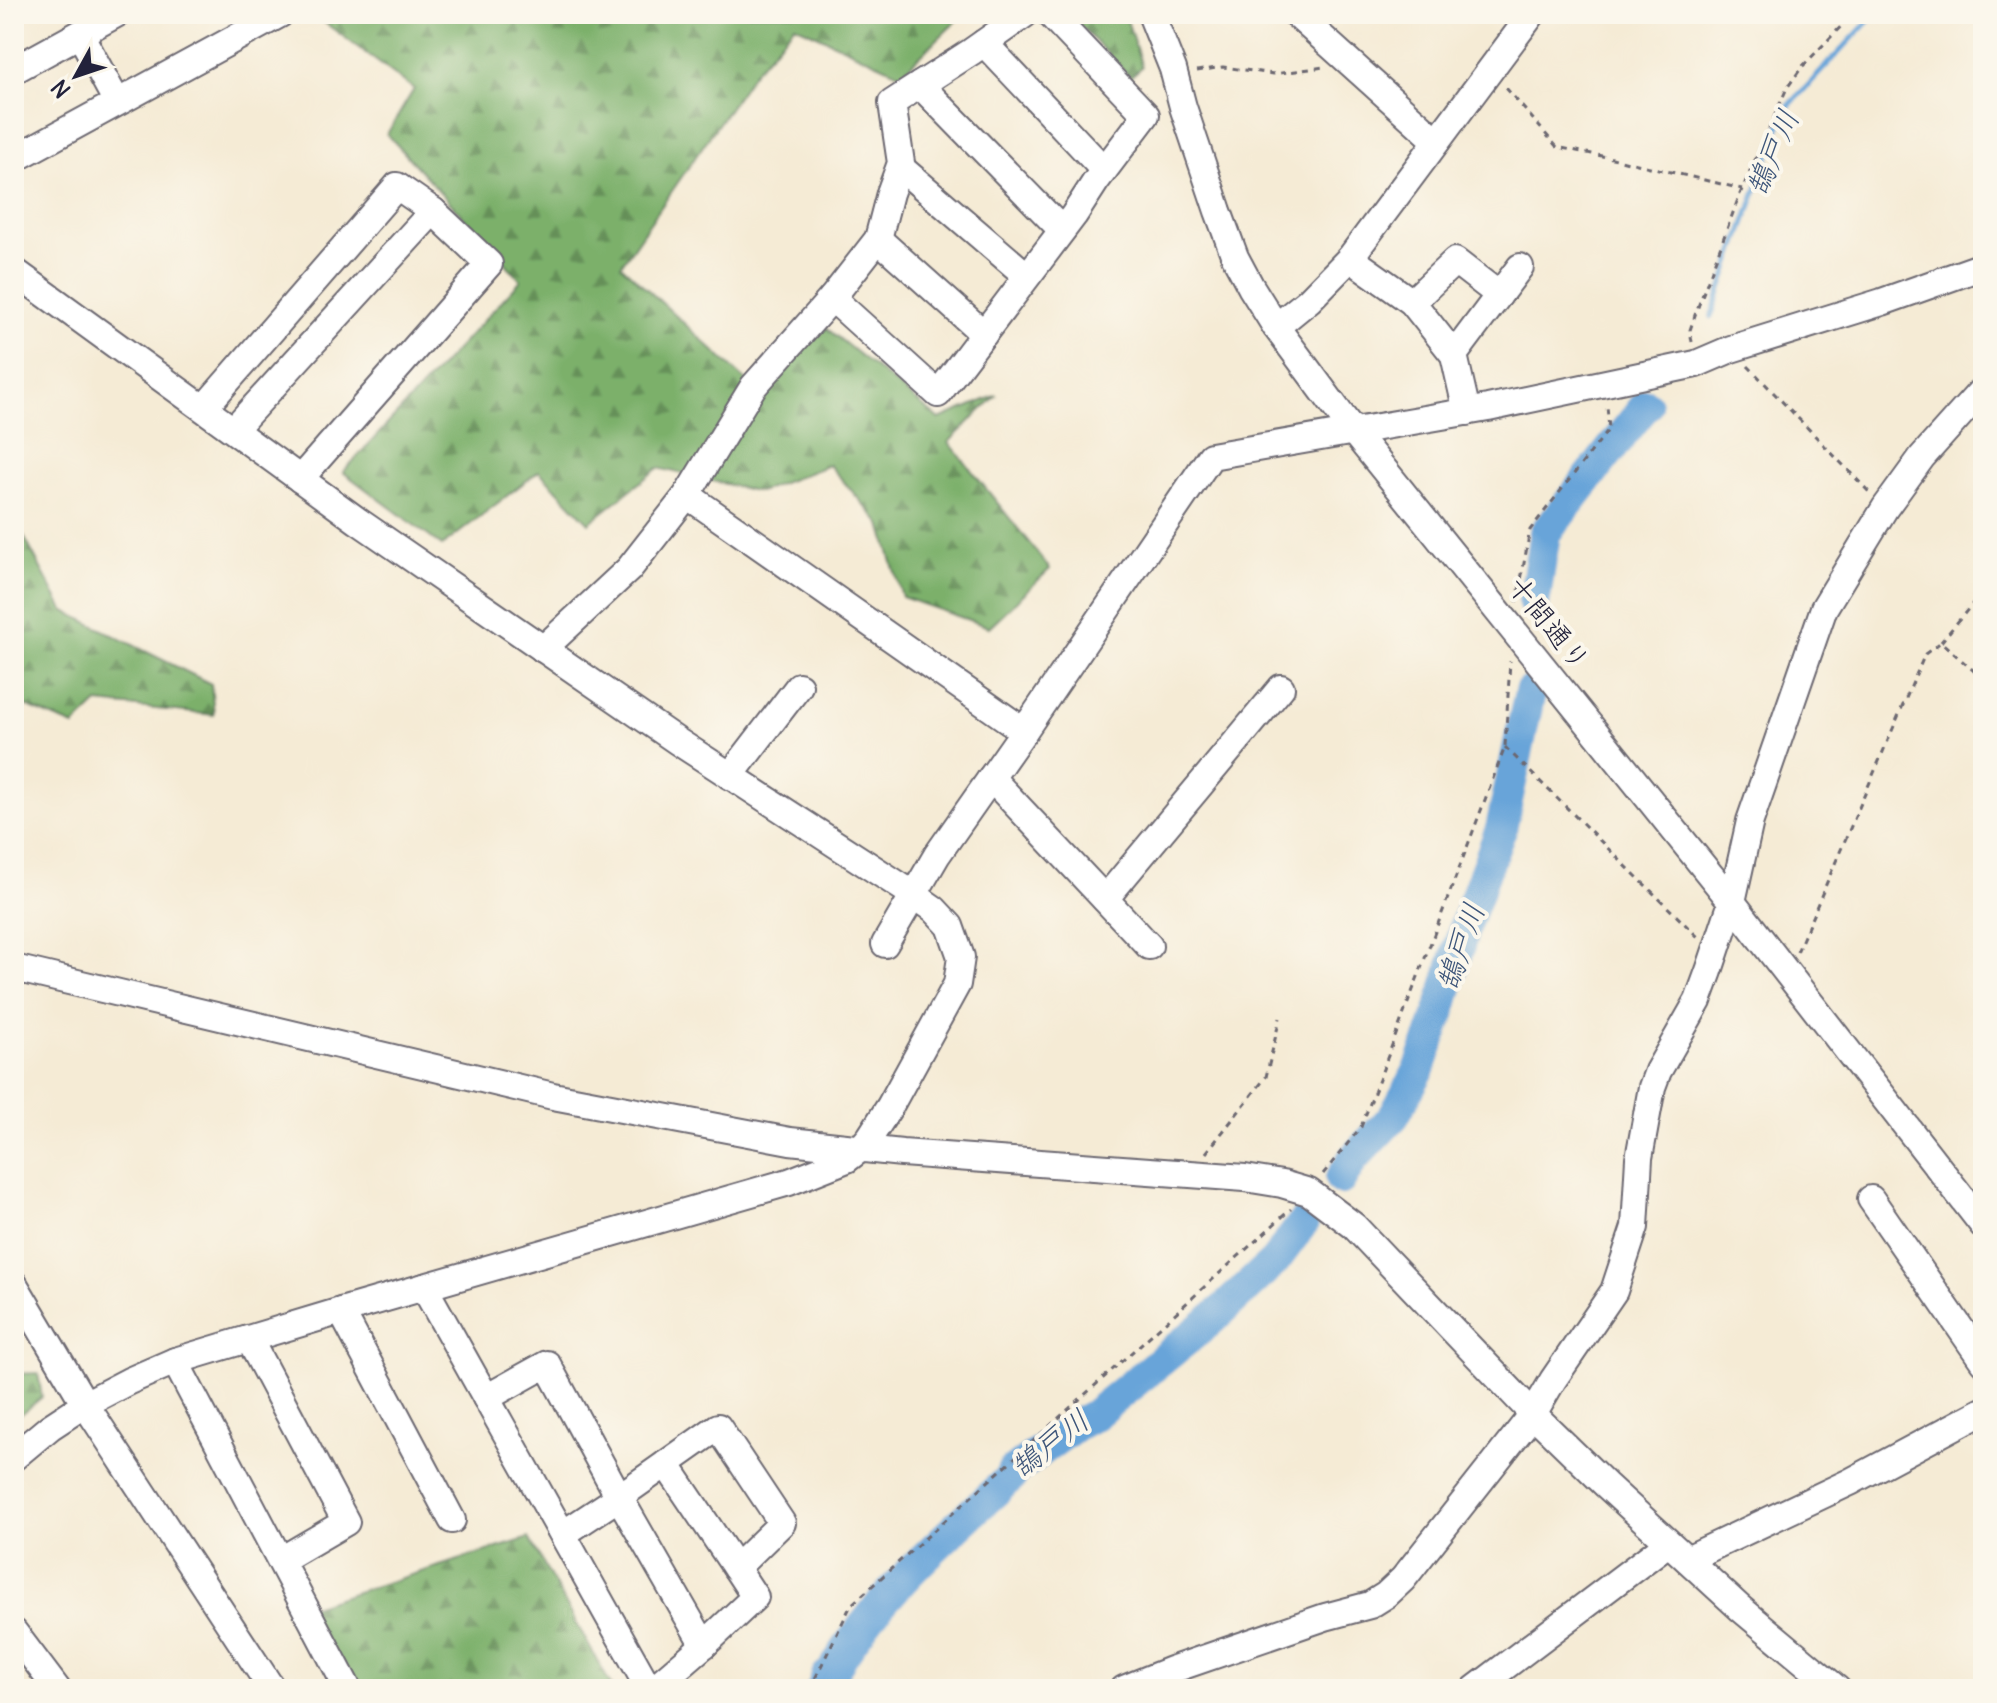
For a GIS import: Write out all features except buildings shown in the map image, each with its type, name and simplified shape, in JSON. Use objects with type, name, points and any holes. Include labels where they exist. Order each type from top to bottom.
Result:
[{"type":"street","points":[[14,70],[116,14]]},
{"type":"street","points":[[14,159],[280,14]]},
{"type":"street","points":[[543,649],[629,569],[687,495],[753,387],[832,298],[878,239],[901,163],[892,103],[1025,14]]},
{"type":"street","points":[[832,298],[938,394],[1146,115],[1050,14]]},
{"type":"street","name":"十間通り","points":[[1151,14],[1235,257],[1276,327],[1353,431],[1732,902],[1983,1225]]},
{"type":"street","points":[[1296,14],[1437,141]]},
{"type":"street","points":[[1276,327],[1309,300],[1350,258],[1532,14]]},
{"type":"street","points":[[80,34],[117,102]]},
{"type":"street","points":[[984,43],[1104,170]]},
{"type":"street","points":[[920,85],[1062,230]]},
{"type":"street","points":[[900,167],[1027,276]]},
{"type":"street","points":[[204,408],[397,186],[433,211],[489,264],[300,479]]},
{"type":"street","points":[[234,429],[433,211]]},
{"type":"street","points":[[878,239],[984,334]]},
{"type":"street","points":[[1350,258],[1412,302],[1454,355],[1467,412]]},
{"type":"street","points":[[1412,302],[1455,261],[1499,295]]},
{"type":"street","points":[[885,944],[937,855],[1211,456],[1467,412],[1696,364],[1731,349],[1882,302],[1983,266]]},
{"type":"street","points":[[1454,355],[1520,267]]},
{"type":"street","points":[[14,271],[358,521],[730,776],[934,909],[950,926],[961,957],[957,984],[890,1106],[870,1137],[847,1159],[789,1182],[175,1361],[85,1404],[50,1427],[14,1457]]},
{"type":"street","points":[[1124,1689],[1325,1617],[1370,1605],[1386,1595],[1403,1579],[1533,1414],[1614,1291],[1635,1227],[1639,1158],[1652,1087],[1698,1001],[1715,954],[1732,902],[1750,821],[1824,608],[1885,508],[1922,457],[1983,389]]},
{"type":"street","points":[[687,495],[1024,731]]},
{"type":"street","points":[[730,776],[799,686]]},
{"type":"street","points":[[1105,899],[1281,688]]},
{"type":"street","points":[[991,778],[1149,946]]},
{"type":"street","points":[[14,968],[553,1096],[790,1141],[1245,1178],[1309,1192],[1354,1226],[1533,1414],[1606,1485],[1752,1618],[1837,1689]]},
{"type":"street","points":[[1871,1199],[1983,1361]]},
{"type":"street","points":[[14,1284],[85,1404],[272,1689]]},
{"type":"street","points":[[424,1287],[647,1685],[654,1688],[755,1597],[666,1464]]},
{"type":"street","points":[[341,1311],[452,1520]]},
{"type":"street","points":[[249,1339],[346,1522],[281,1560]]},
{"type":"street","points":[[175,1361],[348,1689]]},
{"type":"street","points":[[486,1398],[547,1364],[704,1645]]},
{"type":"street","points":[[1475,1689],[1678,1551],[1850,1482],[1983,1411]]},
{"type":"street","points":[[563,1534],[718,1427],[782,1523],[736,1568]]},
{"type":"street","points":[[14,1632],[57,1689]]},
{"type":"path","points":[[1696,364],[1690,330],[1742,189],[1787,88],[1802,67],[1853,14]]},
{"type":"path","points":[[1174,75],[1223,67],[1274,74],[1350,63]]},
{"type":"path","points":[[1491,70],[1557,147],[1742,189]]},
{"type":"path","points":[[1731,349],[1885,508]]},
{"type":"path","points":[[810,1689],[851,1605],[1309,1192],[1361,1127],[1505,747],[1513,628],[1530,530],[1609,429],[1605,382]]},
{"type":"path","points":[[1788,973],[1925,654],[1941,642],[1983,591]]},
{"type":"path","points":[[1941,642],[1983,679]]},
{"type":"path","points":[[1505,747],[1715,954]]},
{"type":"path","points":[[1189,1175],[1266,1077],[1280,1018]]},
{"type":"green space","points":[[313,14],[964,14],[901,74],[795,25],[754,72],[621,265],[753,387],[825,327],[939,419],[997,395],[949,442],[1050,569],[989,627],[902,597],[881,524],[829,465],[759,492],[658,468],[589,523],[539,471],[442,546],[343,472],[521,280],[387,134],[414,89]]},
{"type":"green space","points":[[1069,14],[1125,14],[1142,67],[1130,77]]},
{"type":"green space","points":[[14,526],[21,531],[63,610],[211,684],[214,715],[98,703],[74,726],[14,701]]},
{"type":"green space","points":[[38,1373],[42,1397],[14,1420],[14,1374]]},
{"type":"green space","points":[[529,1538],[613,1689],[350,1689],[296,1611]]},
{"type":"waterway","name":"鵠戸川","points":[[1711,317],[1785,110],[1875,14]]},
{"type":"waterway","name":"鵠戸川","points":[[1534,603],[1545,533],[1646,405]]},
{"type":"waterway","name":"鵠戸川","points":[[1341,1179],[1353,1159],[1394,1116],[1420,1068],[1465,925],[1501,829],[1530,692]]},
{"type":"waterway","name":"鵠戸川","points":[[822,1689],[827,1676],[889,1595],[936,1546],[1011,1477],[1012,1472],[1094,1415],[1217,1315],[1274,1262],[1303,1223]]}]
